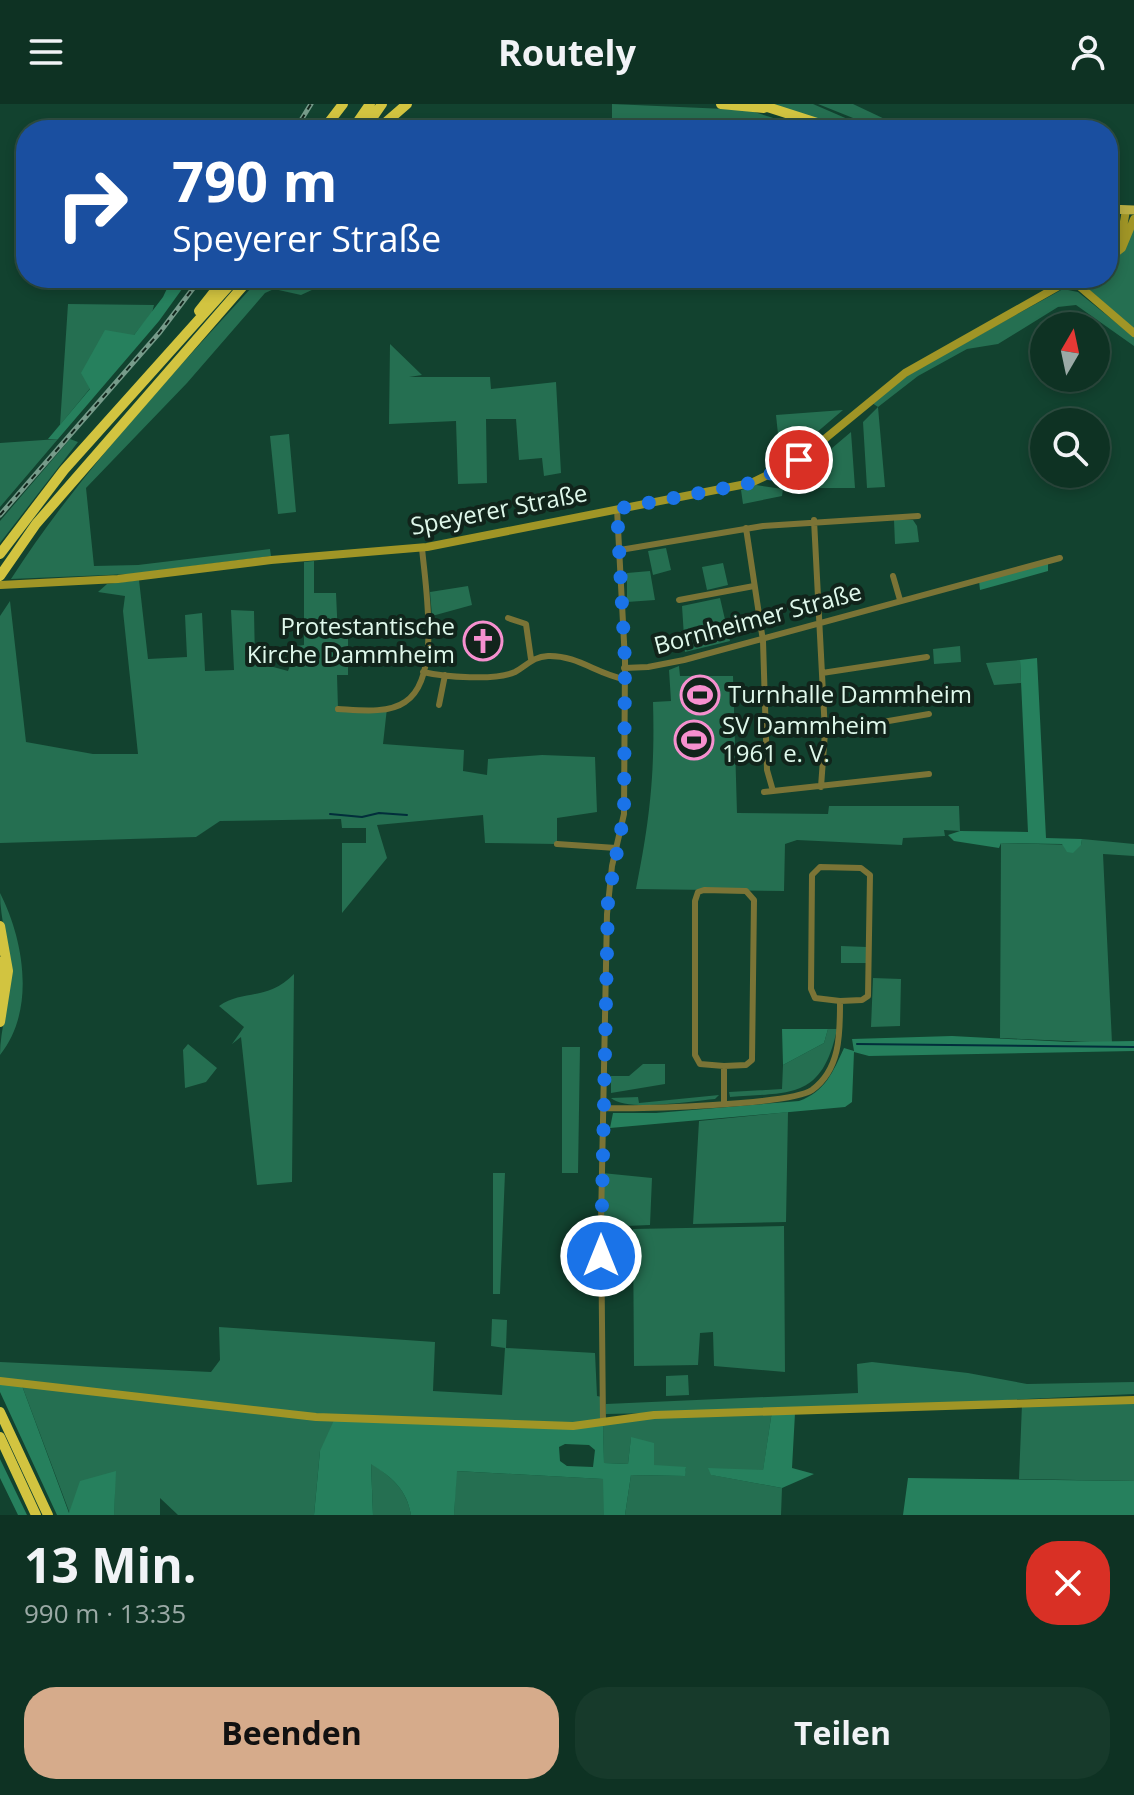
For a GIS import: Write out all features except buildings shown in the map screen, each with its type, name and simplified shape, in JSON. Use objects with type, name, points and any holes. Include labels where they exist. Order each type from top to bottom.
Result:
[{"type":"highway","points":[[331,120],[343,104]]},
{"type":"highway","points":[[389,120],[407,104]]},
{"type":"highway","points":[[721,104],[778,110]]},
{"type":"highway","points":[[758,104],[808,120]]},
{"type":"highway","points":[[176,346],[218,288]]},
{"type":"highway","points":[[0,554],[64,470],[227,288]]},
{"type":"highway","points":[[1,574],[71,483],[241,288]]},
{"type":"highway","points":[[0,926],[7,953],[0,1022]]},
{"type":"highway","points":[[0,962],[4,985]]},
{"type":"highway","points":[[0,1412],[48,1515]]},
{"type":"highway","points":[[0,1437],[36,1515]]},
{"type":"street","points":[[1118,248],[1130,210]]},
{"type":"street","points":[[1118,250],[1134,219]]},
{"type":"street","points":[[1118,225],[1122,230]]},
{"type":"street","name":"Speyerer Straße","points":[[0,585],[118,579],[271,560],[422,548],[727,489],[782,470],[809,453],[883,389],[959,341],[1056,288]]},
{"type":"street","points":[[1082,288],[1134,333]]},
{"type":"street","points":[[603,1423],[601,1223],[607,914],[624,814],[624,668],[617,509]]},
{"type":"street","points":[[620,550],[746,528],[814,520],[918,516]]},
{"type":"street","points":[[814,520],[825,732],[821,787]]},
{"type":"street","points":[[746,528],[762,636],[767,770],[773,791]]},
{"type":"street","points":[[338,709],[398,706],[410,698],[423,672],[428,624],[422,548]]},
{"type":"street","name":"Bornheimer Straße","points":[[624,668],[662,665],[1060,558]]},
{"type":"street","name":"Bornheimer Straße","points":[[893,576],[900,600]]},
{"type":"street","points":[[679,600],[754,586]]},
{"type":"street","points":[[508,618],[526,624],[531,659]]},
{"type":"street","points":[[423,672],[505,675],[531,659],[568,657],[624,679]]},
{"type":"street","points":[[822,673],[927,657]]},
{"type":"street","points":[[439,705],[445,675]]},
{"type":"street","points":[[825,732],[929,714]]},
{"type":"street","points":[[764,792],[929,774]]},
{"type":"street","points":[[557,844],[616,848]]},
{"type":"street","points":[[820,867],[861,868],[870,875],[868,996],[862,1000],[840,1001],[815,998],[811,989],[812,875],[820,867]]},
{"type":"street","points":[[704,890],[746,891],[754,900],[752,1060],[746,1065],[724,1066],[702,1065],[695,1055],[695,901],[698,892],[704,890]]},
{"type":"street","points":[[605,1108],[655,1109],[724,1103],[795,1096],[811,1090],[828,1071],[842,1036],[840,1001]]},
{"type":"street","points":[[724,1066],[724,1103]]},
{"type":"street","points":[[0,1381],[335,1418],[579,1426],[643,1415],[1134,1400]]},
{"type":"green space","points":[[612,104],[748,110],[780,120],[612,120]]},
{"type":"green space","points":[[772,104],[813,104],[850,120],[821,120]]},
{"type":"green space","points":[[818,104],[853,104],[887,120],[858,120]]},
{"type":"green space","points":[[1134,227],[1134,329],[1087,288],[1118,288],[1118,255],[1125,249]]},
{"type":"green space","points":[[167,288],[183,288],[159,321],[58,439],[48,439],[90,389],[81,373],[105,330],[134,335]]},
{"type":"green space","points":[[251,288],[316,288],[301,295],[274,289],[265,293],[187,383],[86,488],[94,566],[138,565],[270,549],[271,556],[131,574],[11,579],[67,499],[161,387]]},
{"type":"green space","points":[[1063,289],[1078,292],[1103,312],[1086,312],[1076,305],[1058,307],[1050,312],[1030,312],[1030,324],[998,344],[967,349],[918,376],[878,407],[872,403],[912,372]]},
{"type":"green space","points":[[68,304],[154,305],[152,313],[60,425]]},
{"type":"green space","points":[[1110,318],[1134,337],[1134,346],[1110,329]]},
{"type":"green space","points":[[390,344],[422,375],[409,377],[490,377],[491,389],[556,382],[561,473],[544,476],[542,458],[519,460],[516,419],[486,419],[487,483],[458,484],[456,421],[389,424]]},
{"type":"green space","points":[[878,407],[885,487],[867,488],[863,422]]},
{"type":"green space","points":[[843,410],[781,463],[776,415]]},
{"type":"green space","points":[[851,432],[855,488],[809,488],[805,471]]},
{"type":"green space","points":[[289,434],[296,512],[278,514],[270,436]]},
{"type":"green space","points":[[58,439],[0,507],[0,443]]},
{"type":"green space","points":[[70,439],[78,442],[0,543],[0,521]]},
{"type":"green space","points":[[756,485],[783,489],[782,496],[743,504],[741,490]]},
{"type":"green space","points":[[894,520],[913,520],[919,542],[895,544]]},
{"type":"green space","points":[[666,548],[671,570],[653,575],[648,551]]},
{"type":"green space","points":[[314,561],[314,593],[336,593],[338,637],[348,638],[348,675],[337,675],[338,709],[387,708],[383,744],[464,750],[463,771],[487,775],[488,759],[542,755],[595,757],[597,812],[557,818],[557,844],[485,843],[483,815],[377,825],[387,858],[342,913],[342,843],[366,843],[366,828],[342,828],[341,819],[220,821],[196,837],[0,843],[0,616],[10,601],[26,742],[93,754],[138,754],[123,611],[125,596],[98,592],[107,584],[139,580],[148,659],[187,657],[185,615],[202,613],[205,671],[234,670],[231,610],[254,611],[255,662],[288,671],[297,646],[304,645],[304,562]]},
{"type":"green space","points":[[1048,562],[1048,571],[980,590],[979,581]]},
{"type":"green space","points":[[723,563],[728,585],[707,590],[702,567]]},
{"type":"green space","points":[[650,571],[655,600],[627,602],[627,573]]},
{"type":"green space","points":[[468,586],[472,605],[432,616],[430,592]]},
{"type":"green space","points":[[720,598],[730,641],[685,652],[682,606]]},
{"type":"green space","points":[[960,646],[961,662],[934,664],[933,649]]},
{"type":"green space","points":[[1037,658],[1046,838],[1082,839],[1081,845],[1073,853],[1067,852],[1062,844],[1001,843],[999,848],[954,841],[948,835],[960,831],[1028,832],[1020,660]]},
{"type":"green space","points":[[1020,660],[1021,683],[994,685],[986,663]]},
{"type":"green space","points":[[679,666],[680,676],[733,676],[737,813],[828,814],[829,806],[959,806],[960,831],[944,830],[945,836],[903,838],[902,845],[797,840],[785,844],[784,891],[636,889],[650,796],[653,702],[671,701],[669,670]]},
{"type":"green space","points":[[1082,839],[1134,844],[1134,856],[1103,854],[1112,1043],[1000,1038],[1001,843],[1081,845]]},
{"type":"green space","points":[[0,893],[20,953],[22,996],[19,1017],[0,1055],[10,980]]},
{"type":"green space","points":[[841,946],[867,947],[867,963],[841,963]]},
{"type":"green space","points":[[294,974],[292,1182],[257,1185],[241,1037],[232,1044],[244,1027],[219,1006],[275,988]]},
{"type":"green space","points":[[873,978],[901,979],[900,1026],[871,1027]]},
{"type":"green space","points":[[782,1029],[828,1029],[824,1043],[783,1065]]},
{"type":"green space","points":[[828,1029],[837,1029],[831,1052],[823,1069],[813,1080],[787,1092],[730,1097],[729,1092],[782,1089],[783,1065],[824,1043]]},
{"type":"green space","points":[[952,1036],[1069,1042],[1134,1041],[1134,1051],[869,1056],[854,1052],[852,1102],[845,1107],[610,1128],[613,1113],[656,1113],[799,1101],[822,1087],[844,1048],[854,1051],[852,1039]]},
{"type":"green space","points":[[188,1044],[217,1068],[206,1082],[185,1088],[183,1050]]},
{"type":"green space","points":[[562,1047],[580,1047],[578,1173],[562,1173]]},
{"type":"green space","points":[[643,1064],[665,1064],[665,1084],[611,1093],[611,1076],[629,1076]]},
{"type":"green space","points":[[719,1095],[715,1099],[645,1105],[611,1098],[638,1097],[639,1103]]},
{"type":"green space","points":[[788,1112],[786,1222],[693,1224],[699,1121]]},
{"type":"green space","points":[[493,1173],[505,1173],[500,1294],[493,1294]]},
{"type":"green space","points":[[602,1173],[652,1178],[650,1225],[601,1227]]},
{"type":"green space","points":[[784,1226],[785,1372],[714,1366],[713,1332],[700,1333],[698,1365],[634,1366],[633,1229]]},
{"type":"green space","points":[[492,1319],[507,1320],[506,1348],[595,1353],[597,1396],[602,1397],[603,1423],[625,1418],[772,1411],[763,1471],[709,1469],[712,1475],[782,1488],[781,1515],[625,1515],[631,1475],[684,1476],[686,1468],[653,1466],[631,1438],[628,1464],[604,1463],[603,1424],[320,1451],[314,1515],[178,1515],[160,1498],[160,1515],[114,1515],[115,1472],[70,1514],[21,1383],[0,1381],[0,1362],[211,1372],[220,1360],[219,1327],[435,1342],[433,1391],[502,1395],[505,1348],[491,1346]]},
{"type":"green space","points":[[872,1362],[968,1373],[1027,1384],[1134,1382],[1134,1394],[794,1410],[606,1414],[606,1404],[858,1393],[857,1364]]},
{"type":"green space","points":[[688,1375],[689,1395],[666,1396],[666,1376]]},
{"type":"green space","points":[[0,1381],[21,1383],[69,1513],[80,1481],[116,1471],[114,1515],[57,1515],[0,1392]]},
{"type":"green space","points":[[1134,1400],[1134,1481],[1019,1479],[1022,1404]]},
{"type":"green space","points":[[772,1411],[795,1413],[792,1468],[814,1474],[782,1488],[711,1475],[708,1468],[763,1470]]},
{"type":"green space","points":[[335,1418],[603,1423],[604,1463],[628,1464],[631,1437],[654,1443],[654,1465],[686,1467],[685,1476],[631,1475],[625,1515],[604,1515],[603,1479],[457,1471],[454,1515],[411,1515],[406,1498],[397,1485],[371,1464],[373,1515],[314,1515],[320,1451]],"holes":[[[565,1444],[589,1445],[595,1450],[593,1467],[567,1466],[560,1461],[559,1447]]]},
{"type":"green space","points":[[0,1459],[27,1515],[18,1515],[0,1478]]},
{"type":"green space","points":[[371,1463],[402,1491],[411,1515],[373,1515]]},
{"type":"green space","points":[[456,1471],[604,1479],[604,1515],[454,1515]]},
{"type":"green space","points":[[908,1478],[1134,1481],[1134,1515],[903,1515]]},
{"type":"waterway","points":[[330,814],[362,817],[379,813],[407,815]]},
{"type":"waterway","points":[[857,1044],[1134,1047]]},
{"type":"railway","points":[[301,120],[311,104]]},
{"type":"railway","points":[[0,515],[160,332],[193,288]]},
{"type":"place","name":"Protestantische Kirche Dammheim","points":[[483,641]]},
{"type":"place","name":"Turnhalle Dammheim","points":[[700,695]]},
{"type":"place","name":"SV Dammheim 1961 e. V.","points":[[694,740]]},
{"type":"route","points":[[601,1256],[608,900],[624,814],[625,661],[617,509],[751,483],[799,460]]}]
